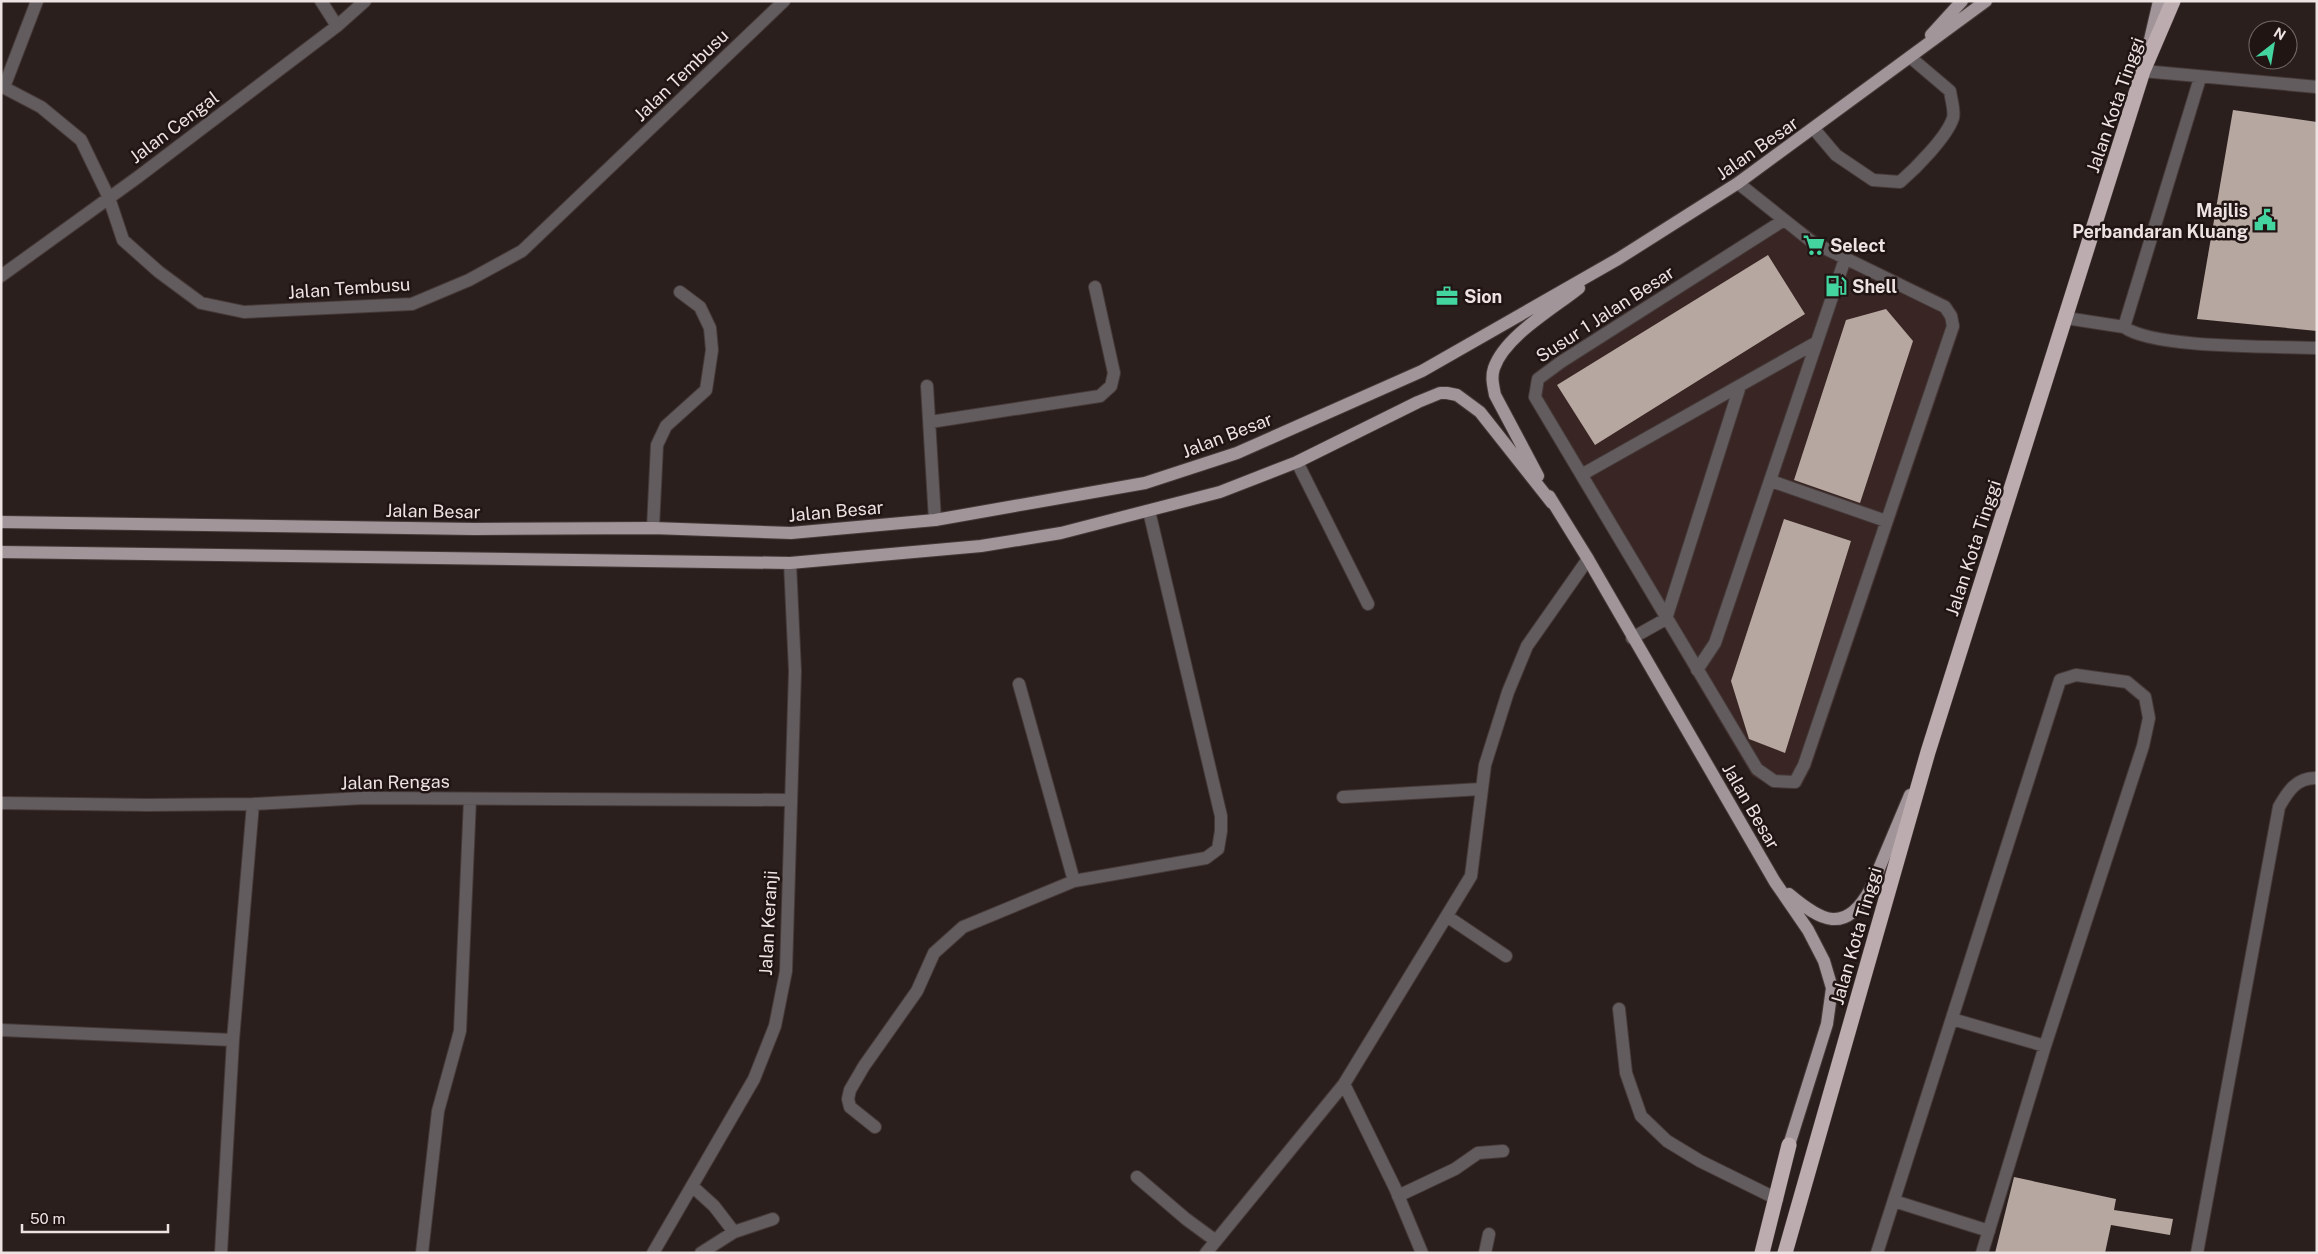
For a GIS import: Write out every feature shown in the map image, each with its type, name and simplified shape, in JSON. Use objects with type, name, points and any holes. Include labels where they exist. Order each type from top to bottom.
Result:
[{"type":"highway","name":"Jalan Kota Tinggi","points":[[1785,1253],[1928,752],[2143,72],[2173,1]]},
{"type":"highway","points":[[1762,1253],[1789,1145]]},
{"type":"main road","name":"Jalan Besar","points":[[1910,57],[1962,1]]},
{"type":"main road","name":"Jalan Besar","points":[[1,522],[474,529],[652,528],[791,533],[935,520],[1145,483],[1237,453],[1422,371],[1618,259],[1738,183],[1986,1]]},
{"type":"main road","points":[[2143,72],[2158,1]]},
{"type":"main road","name":"Jalan Besar","points":[[1618,259],[1513,339],[1500,354],[1494,369],[1492,379],[1495,395],[1552,502],[1588,559],[1774,882],[1808,930],[1824,961],[1832,988],[1828,1024],[1789,1145]]},
{"type":"main road","name":"Jalan Besar","points":[[1,552],[790,563],[981,546],[1061,533],[1220,492],[1297,462],[1440,393],[1457,395],[1480,412],[1552,502]]},
{"type":"main road","points":[[1774,882],[1810,912],[1828,919],[1840,919],[1853,914],[1862,905],[1870,890],[1928,752]]},
{"type":"street","points":[[2,86],[37,1]]},
{"type":"street","points":[[321,1],[337,26]]},
{"type":"street","name":"Jalan Cengal","points":[[1,276],[109,198],[337,26],[365,1]]},
{"type":"street","name":"Jalan Tembusu","points":[[2,86],[41,107],[81,140],[109,198],[123,240],[159,272],[201,303],[244,312],[412,304],[469,280],[522,251],[784,1]]},
{"type":"street","points":[[1814,129],[1836,155],[1873,180],[1900,182],[1916,168],[1944,135],[1954,117],[1950,91],[1910,57]]},
{"type":"street","points":[[2143,72],[2317,87]]},
{"type":"street","points":[[2124,327],[2200,78]]},
{"type":"street","points":[[1738,183],[1812,242],[1945,308],[1951,316],[1953,326],[1886,521],[1770,481]]},
{"type":"street","name":"Susur 1 Jalan Besar","points":[[1784,220],[1538,379],[1535,397],[1583,474],[1666,619],[1757,769],[1774,781],[1795,782],[1804,765],[1886,521]]},
{"type":"street","points":[[1697,670],[1715,643],[1845,260]]},
{"type":"street","points":[[930,422],[1100,396],[1111,386],[1114,373],[1095,287]]},
{"type":"street","points":[[652,528],[658,445],[666,426],[706,390],[712,350],[710,328],[700,307],[680,292]]},
{"type":"street","points":[[2066,318],[2124,327],[2139,336],[2184,342],[2317,348]]},
{"type":"street","points":[[1583,474],[1817,342]]},
{"type":"street","points":[[927,386],[935,520]]},
{"type":"street","points":[[1632,638],[1666,619],[1740,386]]},
{"type":"street","points":[[1297,462],[1368,604]]},
{"type":"street","points":[[875,1127],[850,1107],[848,1099],[850,1090],[864,1066],[917,991],[934,953],[963,927],[1074,881],[1206,858],[1218,849],[1221,816],[1149,511]]},
{"type":"street","points":[[1206,1253],[1344,1084],[1448,917],[1471,876],[1485,765],[1508,692],[1527,646],[1588,559]]},
{"type":"street","name":"Jalan Keranji","points":[[653,1253],[754,1079],[775,1026],[786,971],[795,671],[790,563]]},
{"type":"street","points":[[1877,1253],[2060,680],[2076,676],[2126,682],[2145,696],[2149,718],[2143,746],[2044,1046],[1982,1253]]},
{"type":"street","points":[[1019,684],[1074,881]]},
{"type":"street","points":[[2197,1253],[2279,807],[2290,788],[2308,777],[2317,778]]},
{"type":"street","points":[[1343,797],[1481,789]]},
{"type":"street","name":"Jalan Rengas","points":[[1,803],[148,806],[252,804],[364,798],[790,800]]},
{"type":"street","points":[[422,1253],[438,1111],[460,1032],[470,798]]},
{"type":"street","points":[[221,1253],[233,1040],[252,804]]},
{"type":"street","points":[[1448,917],[1506,956]]},
{"type":"street","points":[[1618,1009],[1626,1073],[1641,1116],[1667,1141],[1675,1146],[1700,1161],[1777,1198]]},
{"type":"street","points":[[1952,1019],[2044,1046]]},
{"type":"street","points":[[1,1030],[233,1040]]},
{"type":"street","points":[[1344,1084],[1398,1196],[1422,1253]]},
{"type":"street","points":[[1398,1196],[1455,1169],[1478,1153],[1502,1151]]},
{"type":"street","points":[[1136,1176],[1186,1219],[1216,1241]]},
{"type":"street","points":[[692,1186],[714,1206],[734,1232]]},
{"type":"street","points":[[1894,1201],[1989,1231]]},
{"type":"street","points":[[701,1253],[734,1232],[773,1219]]},
{"type":"street","points":[[1485,1253],[1490,1234]]},
{"type":"shaded area","points":[[1784,212],[1825,241],[1949,300],[1958,313],[1960,329],[1811,768],[1801,787],[1774,788],[1752,776],[1530,401],[1533,375]]},
{"type":"building","name":"Majlis Perbandaran Kluang","points":[[2233,110],[2317,122],[2317,331],[2197,319]]},
{"type":"building","points":[[1768,255],[1805,314],[1595,445],[1557,385]]},
{"type":"building","points":[[1886,309],[1913,341],[1860,503],[1794,480],[1846,320]]},
{"type":"building","points":[[1784,519],[1851,541],[1785,753],[1749,739],[1731,681]]},
{"type":"building","points":[[2014,1177],[2116,1199],[2114,1210],[2173,1219],[2170,1235],[2111,1225],[2105,1253],[1995,1253]]},
{"type":"place","name":"Majlis Perbandaran Kluang","points":[[2265,220]]},
{"type":"place","name":"Select","points":[[1814,245]]},
{"type":"place","name":"Shell","points":[[1836,286]]},
{"type":"place","name":"Sion","points":[[1447,296]]}]
